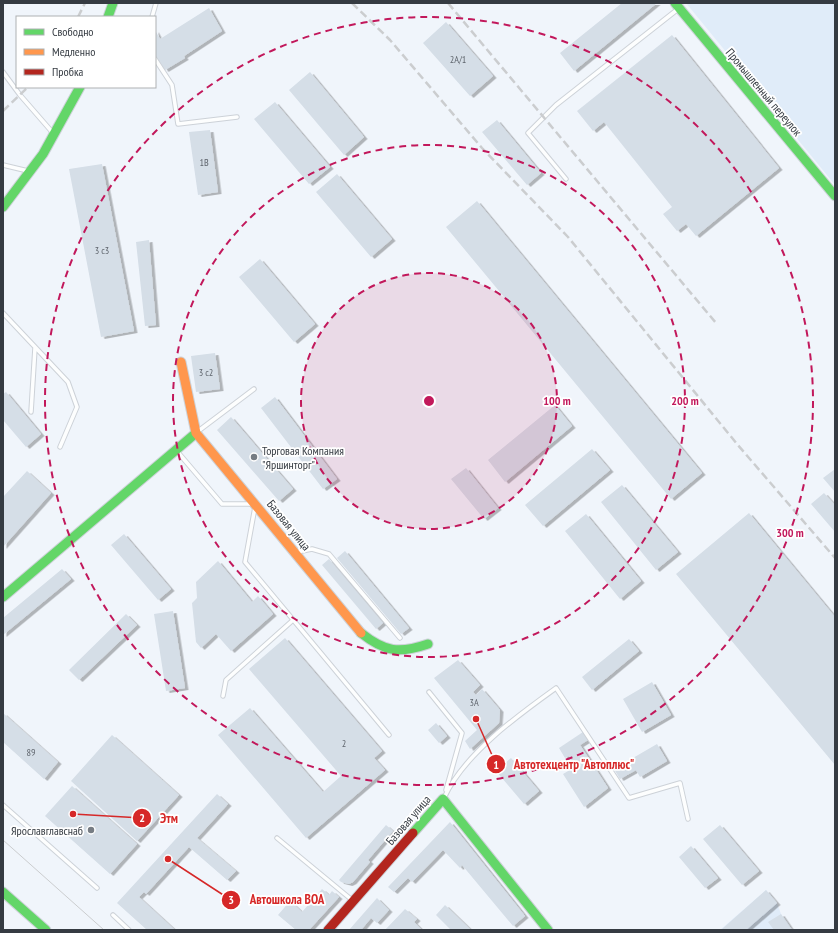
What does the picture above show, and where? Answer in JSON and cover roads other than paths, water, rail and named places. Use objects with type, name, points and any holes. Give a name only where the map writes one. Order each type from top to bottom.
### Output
[{"type":"street","points":[[108,16],[113,3]]},
{"type":"street","name":"Промышленный переулок","points":[[677,5],[835,196]]},
{"type":"street","points":[[3,207],[31,172],[55,135],[79,88]]},
{"type":"street","name":"Базовая улица","points":[[181,362],[196,433],[296,552],[361,633],[376,645],[392,651],[412,650],[428,644]]},
{"type":"street","points":[[3,597],[196,433]]},
{"type":"street","name":"Базовая улица","points":[[328,930],[443,798],[548,930]]},
{"type":"street","points":[[3,892],[46,930]]},
{"type":"lane","points":[[152,16],[156,3]]},
{"type":"lane","points":[[566,179],[528,133],[556,105],[677,5]]},
{"type":"lane","points":[[156,61],[172,85],[178,124],[237,117]]},
{"type":"lane","points":[[3,72],[16,90],[55,135]]},
{"type":"lane","points":[[3,166],[31,172]]},
{"type":"lane","points":[[3,313],[68,382],[77,407],[60,447]]},
{"type":"lane","points":[[31,412],[35,348]]},
{"type":"lane","points":[[196,433],[254,389]]},
{"type":"lane","points":[[175,450],[222,504],[256,504],[245,562],[292,621],[389,735]]},
{"type":"lane","points":[[296,552],[312,549],[329,554],[400,638]]},
{"type":"lane","points":[[223,696],[226,680],[292,621]]},
{"type":"lane","points":[[443,798],[451,783],[471,759],[524,711],[556,688],[629,798],[680,783],[688,819]]},
{"type":"lane","points":[[429,692],[462,733],[443,798]]},
{"type":"lane","points":[[3,805],[97,888]]},
{"type":"lane","points":[[277,838],[353,901]]},
{"type":"lane","points":[[113,916],[129,930]]},
{"type":"tram line","points":[[3,840],[104,930]]},
{"type":"railway","points":[[78,16],[85,3]]},
{"type":"railway","points":[[352,3],[390,40],[482,148],[568,237],[737,444],[835,558]]},
{"type":"railway","points":[[448,3],[716,323]]},
{"type":"railway","points":[[3,111],[27,88]]},
{"type":"place","name":"Торговая Компания \"Яршинторг\"","points":[[254,457]]},
{"type":"place","name":"Автотехцентр \"Автоплюс\"","points":[[476,719]]},
{"type":"place","name":"Этм","points":[[73,814]]},
{"type":"place","name":"Ярославглавснаб","points":[[91,830]]},
{"type":"place","name":"Автошкола ВОА","points":[[168,859]]}]
